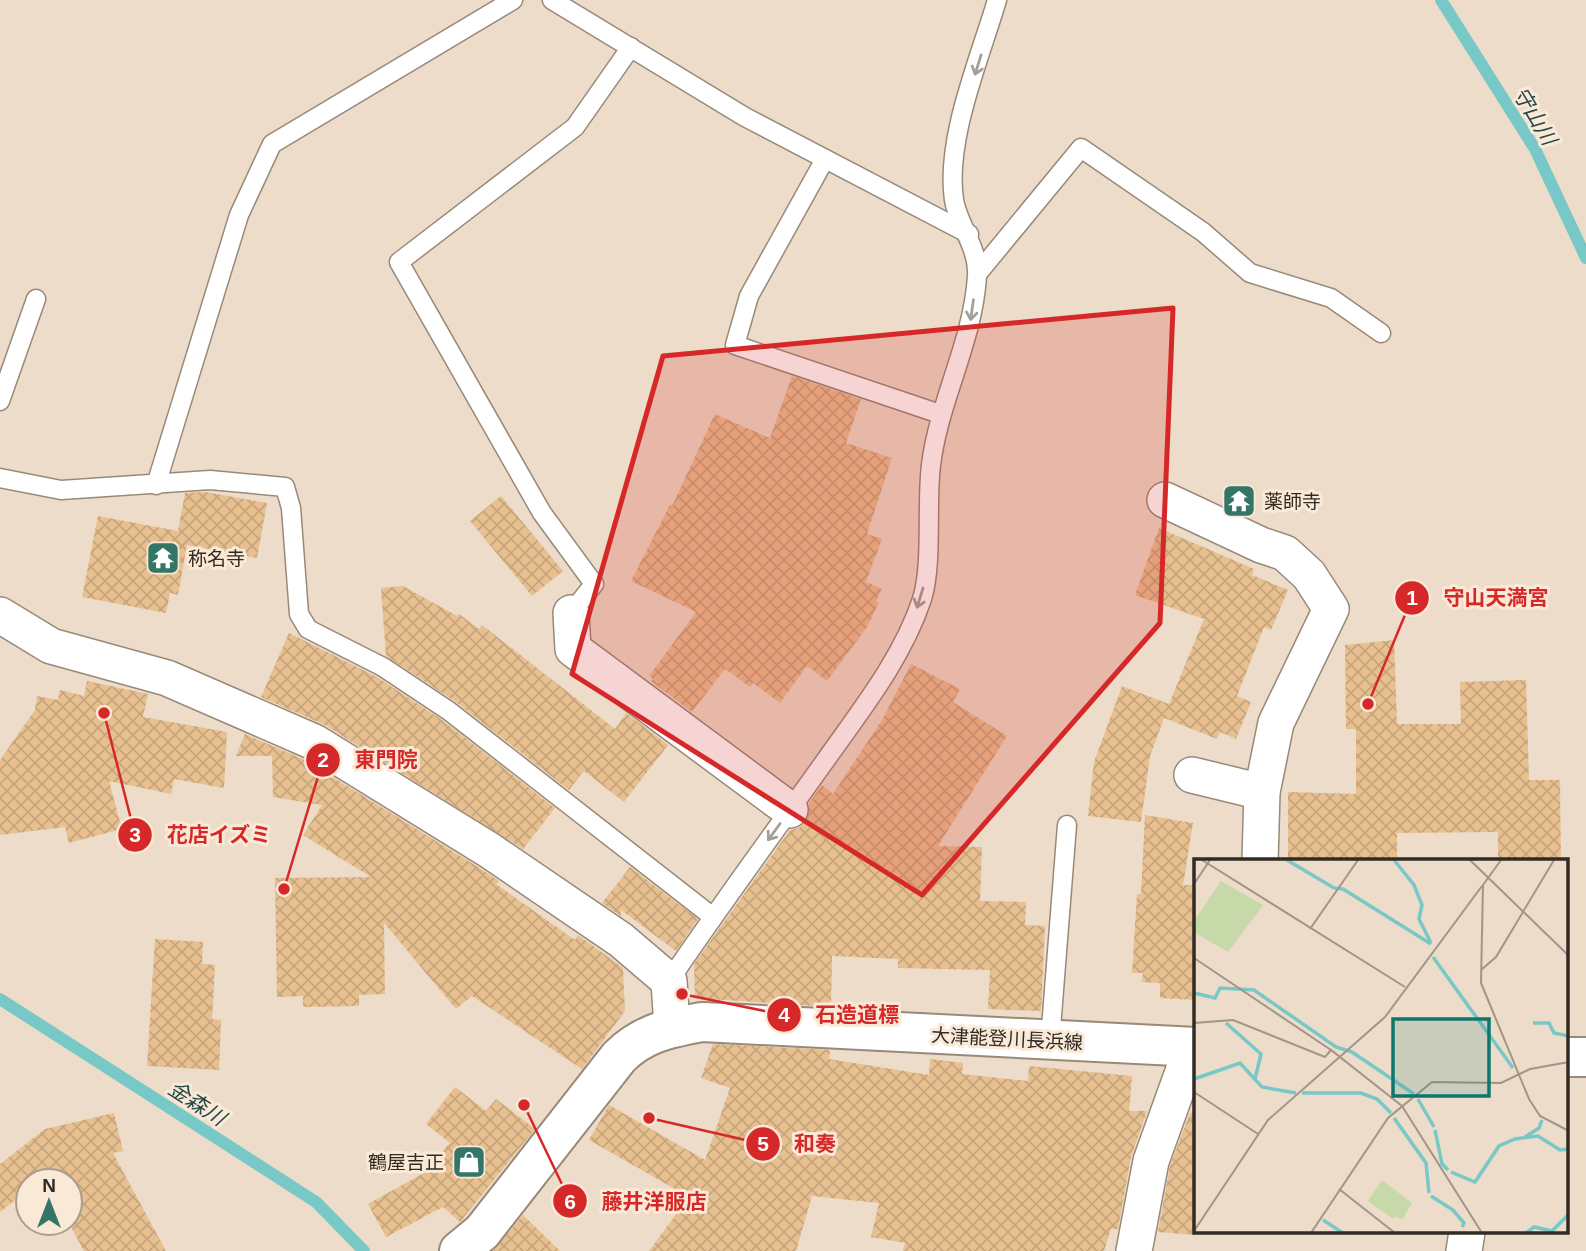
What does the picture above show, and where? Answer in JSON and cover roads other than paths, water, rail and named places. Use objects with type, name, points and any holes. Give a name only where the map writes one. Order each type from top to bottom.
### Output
[{"type":"main road","name":"大津能登川長浜線","points":[[459,1251],[482,1232],[618,1057],[643,1036],[672,1027],[702,1022],[1194,1047]]},
{"type":"main road","points":[[1568,1057],[1586,1057]]},
{"type":"street","points":[[1166,500],[1261,545],[1286,553],[1309,575],[1331,609],[1276,723],[1262,792],[1260,859]]},
{"type":"street","points":[[571,613],[572,649],[790,810]]},
{"type":"street","points":[[0,615],[51,646],[167,678],[314,742],[489,850],[621,940],[669,981],[672,1027]]},
{"type":"street","points":[[1192,775],[1262,792]]},
{"type":"street","points":[[1134,1251],[1151,1161],[1194,1047]]},
{"type":"lane","points":[[156,485],[239,215],[272,144],[513,0]]},
{"type":"lane","points":[[552,0],[745,117],[969,234]]},
{"type":"lane","points":[[669,981],[888,671],[922,598],[927,565],[928,489],[940,414],[970,325],[978,273],[969,234],[954,201],[954,165],[961,122],[997,0]]},
{"type":"lane","points":[[571,613],[594,584],[542,513],[399,262],[575,127],[631,47]]},
{"type":"lane","points":[[978,273],[1081,148],[1203,232],[1250,273],[1331,298],[1381,333]]},
{"type":"lane","points":[[825,159],[749,296],[735,345],[940,414]]},
{"type":"lane","points":[[0,401],[36,299]]},
{"type":"lane","points":[[0,478],[61,490],[210,480],[285,487],[292,508],[299,614],[308,629],[383,667],[449,711],[713,917]]},
{"type":"lane","points":[[1050,1041],[1067,825]]},
{"type":"waterway","name":"守山川","points":[[1441,0],[1535,149],[1586,258]]},
{"type":"waterway","name":"金森川","points":[[0,999],[316,1202],[364,1251]]},
{"type":"place","name":"薬師寺","points":[[1239,501]]},
{"type":"place","name":"称名寺","points":[[163,558]]},
{"type":"place","name":"守山天満宮","points":[[1368,704]]},
{"type":"place","name":"花店イズミ","points":[[104,713]]},
{"type":"place","name":"東門院","points":[[284,889]]},
{"type":"place","name":"石造道標","points":[[682,994]]},
{"type":"place","name":"藤井洋服店","points":[[524,1105]]},
{"type":"place","name":"和奏","points":[[649,1118]]},
{"type":"place","name":"鶴屋吉正","points":[[469,1162]]}]
